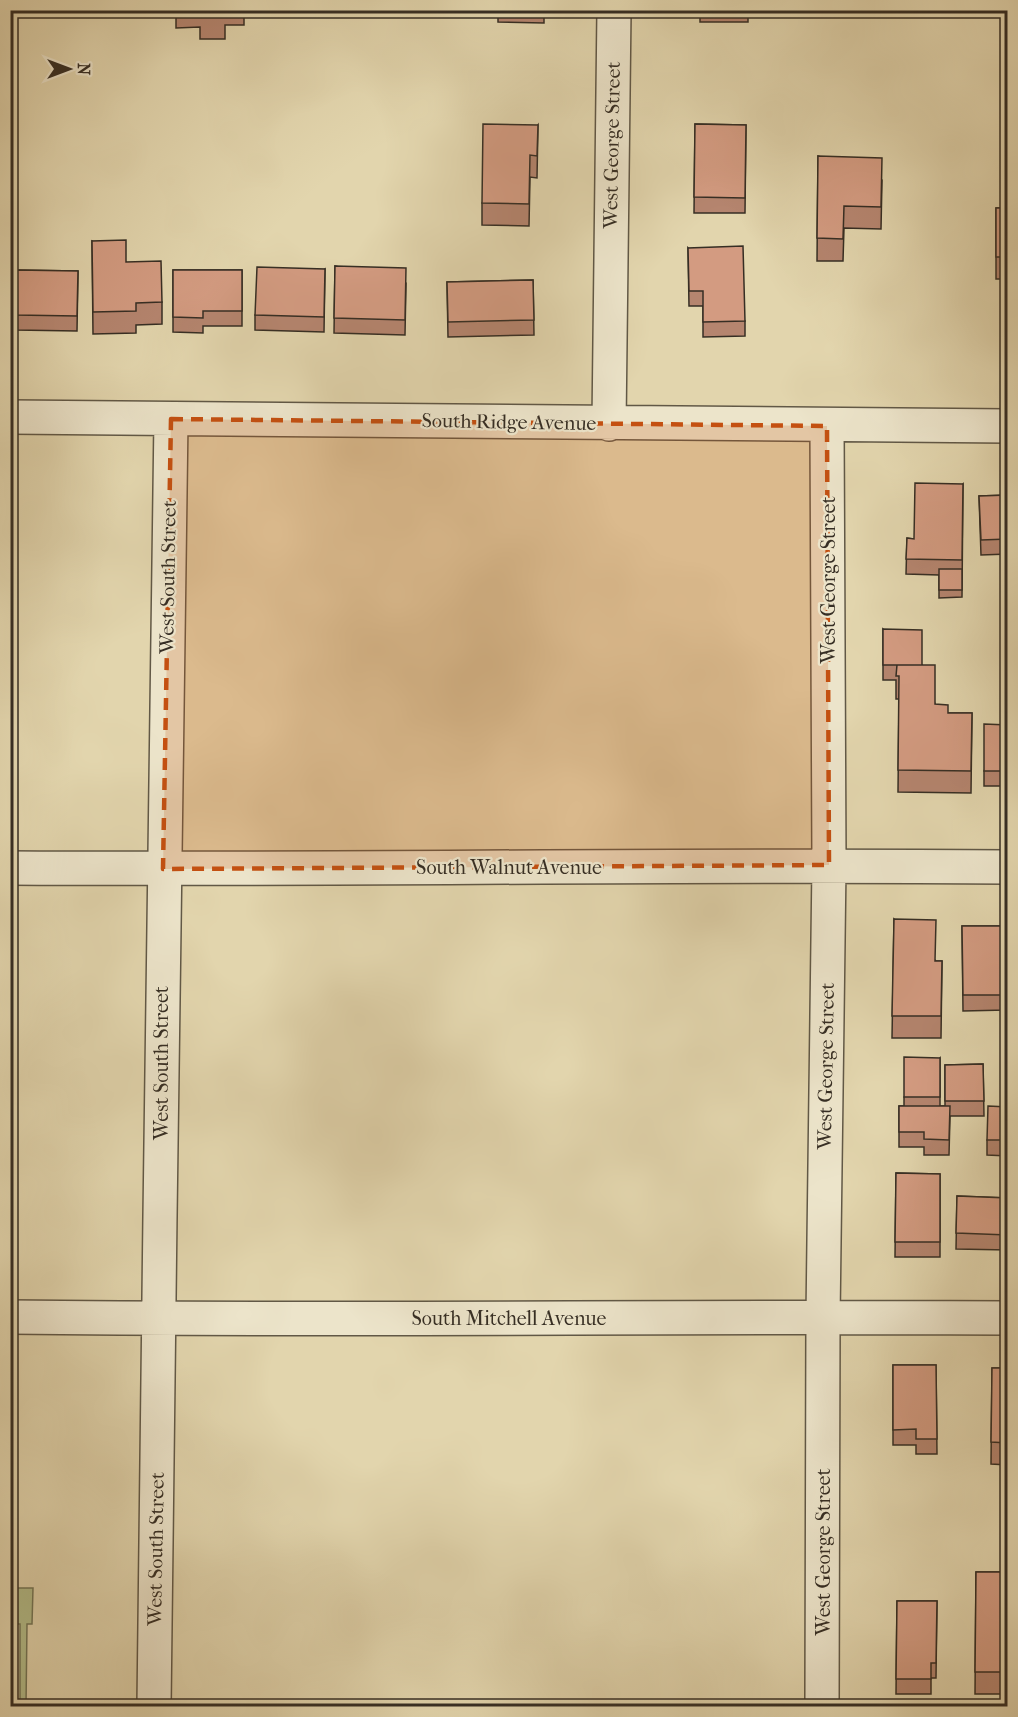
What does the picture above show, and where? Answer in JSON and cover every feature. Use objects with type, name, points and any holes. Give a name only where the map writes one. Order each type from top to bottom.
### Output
[{"type":"street","name":"West George Street","points":[[609,423],[614,10]]},
{"type":"street","name":"South Ridge Avenue","points":[[10,417],[1008,426]]},
{"type":"street","name":"West South Street","points":[[154,1707],[160,1319],[163,869],[171,419]]},
{"type":"street","name":"West George Street","points":[[822,1707],[823,1317],[829,865],[827,426]]},
{"type":"street","name":"South Walnut Avenue","points":[[10,868],[829,865],[1008,867]]},
{"type":"street","name":"South Mitchell Avenue","points":[[10,1317],[160,1319],[1008,1318]]},
{"type":"highlighted area","points":[[171,419],[827,426],[829,865],[163,869]]},
{"type":"green space","points":[[16,1588],[33,1588],[32,1624],[27,1624],[26,1706],[20,1706],[20,1624],[16,1624]]},
{"type":"building","points":[[200,10],[225,10],[225,17],[200,17]]},
{"type":"building","points":[[483,124],[538,125],[537,156],[530,155],[529,204],[482,203]]},
{"type":"building","points":[[695,124],[746,125],[745,198],[694,197]]},
{"type":"building","points":[[818,156],[882,158],[881,207],[844,206],[843,239],[817,238]]},
{"type":"building","points":[[996,208],[1008,208],[1008,257],[996,257]]},
{"type":"building","points":[[126,240],[126,262],[161,261],[162,302],[136,303],[136,311],[93,312],[92,241]]},
{"type":"building","points":[[743,246],[745,321],[703,322],[703,291],[689,291],[688,248]]},
{"type":"building","points":[[335,266],[406,268],[405,320],[334,318]]},
{"type":"building","points":[[257,267],[325,269],[324,317],[255,315]]},
{"type":"building","points":[[16,270],[78,271],[77,316],[15,315]]},
{"type":"building","points":[[173,270],[242,270],[242,311],[203,311],[203,318],[173,317]]},
{"type":"building","points":[[533,280],[534,320],[448,322],[447,282]]},
{"type":"building","points":[[915,483],[963,484],[962,560],[906,559],[907,538],[914,539]]},
{"type":"building","points":[[1008,495],[1008,539],[981,540],[979,496]]},
{"type":"building","points":[[939,569],[962,569],[962,590],[939,590]]},
{"type":"building","points":[[883,629],[922,630],[922,665],[883,665]]},
{"type":"building","points":[[897,665],[935,665],[935,704],[948,705],[948,713],[972,713],[971,771],[898,770],[899,676],[896,676]]},
{"type":"building","points":[[984,724],[1008,725],[1008,771],[984,771]]},
{"type":"building","points":[[894,919],[936,920],[935,961],[942,961],[941,1016],[892,1016]]},
{"type":"building","points":[[962,926],[1005,926],[1006,995],[963,995]]},
{"type":"building","points":[[904,1057],[940,1058],[940,1097],[904,1097]]},
{"type":"building","points":[[983,1064],[984,1101],[945,1101],[945,1065]]},
{"type":"building","points":[[899,1106],[950,1106],[949,1140],[924,1139],[924,1132],[899,1132]]},
{"type":"building","points":[[988,1106],[1008,1107],[1008,1140],[987,1140]]},
{"type":"building","points":[[896,1173],[940,1174],[940,1242],[895,1242]]},
{"type":"building","points":[[957,1196],[1008,1198],[1008,1235],[956,1233]]},
{"type":"building","points":[[893,1365],[936,1365],[937,1439],[916,1439],[916,1429],[893,1430]]},
{"type":"building","points":[[992,1368],[1008,1368],[1008,1443],[991,1442]]},
{"type":"building","points":[[976,1572],[1008,1572],[1008,1672],[975,1672]]},
{"type":"building","points":[[897,1601],[937,1601],[936,1663],[931,1663],[931,1679],[896,1679]]}]
